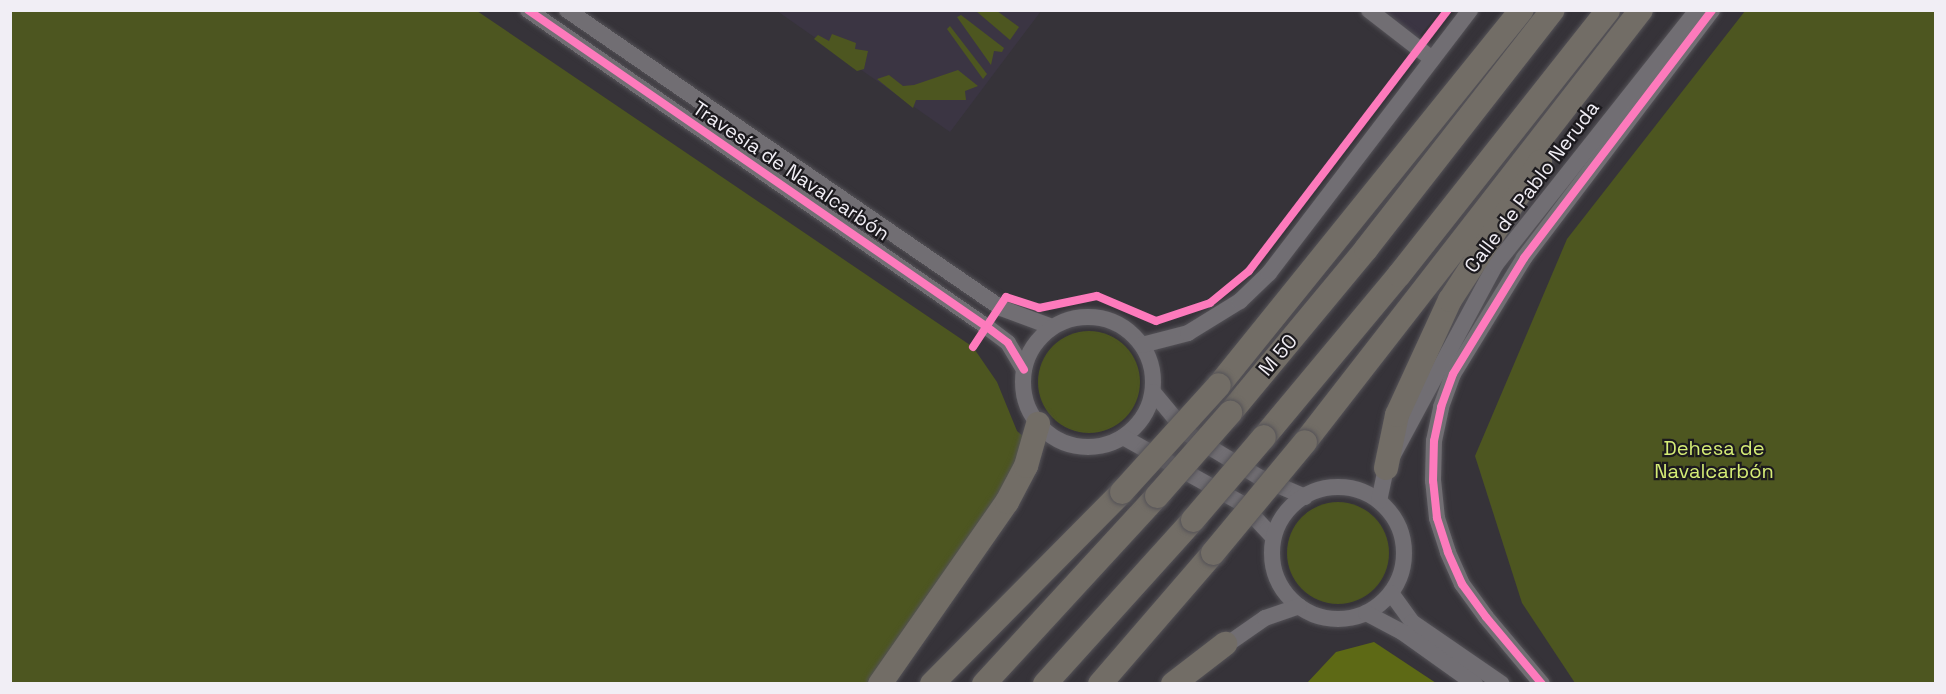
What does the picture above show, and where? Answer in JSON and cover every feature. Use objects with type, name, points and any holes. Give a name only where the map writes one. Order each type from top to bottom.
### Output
[{"type":"highway","points":[[932,684],[1122,492],[1220,385],[1522,10]]},
{"type":"highway","name":"M 50","points":[[984,684],[1230,413],[1366,249],[1553,10]]},
{"type":"highway","points":[[1045,684],[1193,520],[1400,275],[1608,10]]},
{"type":"highway","points":[[1100,684],[1305,442],[1641,10]]},
{"type":"highway","points":[[1386,468],[1397,415],[1450,300],[1554,141],[1606,76],[1651,10]]},
{"type":"highway","points":[[880,684],[1007,502],[1026,466],[1038,423]]},
{"type":"highway","points":[[1173,684],[1225,644]]},
{"type":"street","name":"Travesía de Navalcarbón","points":[[528,10],[987,327],[1008,343],[1024,370]]},
{"type":"street","name":"Travesía de Navalcarbón","points":[[567,10],[1001,308],[1052,327],[1029,353],[1024,370],[1024,398],[1038,423],[1063,442],[1078,447],[1094,447],[1123,437],[1143,418],[1153,392]]},
{"type":"street","points":[[1369,10],[1432,59]]},
{"type":"street","points":[[1142,345],[1188,333],[1240,301],[1269,273],[1470,10]]},
{"type":"street","name":"Calle de Pablo Neruda","points":[[1379,501],[1386,468],[1496,264],[1696,10]]},
{"type":"street","points":[[1542,684],[1486,617],[1462,584],[1448,552],[1437,518],[1433,481],[1434,441],[1441,407],[1453,374],[1524,258],[1712,10]]},
{"type":"street","points":[[1052,327],[1070,319],[1091,317],[1110,320],[1128,330],[1142,345],[1154,375],[1153,392],[1188,434],[1259,477],[1305,497]]},
{"type":"street","points":[[1123,437],[1241,503],[1273,537]]},
{"type":"street","points":[[1338,487],[1360,491],[1379,501],[1393,516],[1403,545],[1401,575],[1391,593],[1366,613],[1332,619],[1299,606],[1278,580],[1273,564],[1273,537],[1285,514],[1305,497],[1338,487]]},
{"type":"street","points":[[1391,593],[1412,622],[1502,684]]},
{"type":"street","points":[[1187,684],[1225,644],[1265,618],[1299,606]]},
{"type":"street","points":[[1366,613],[1402,632],[1475,684]]},
{"type":"shaded area","points":[[777,11],[1041,11],[950,132]]},
{"type":"shaded area","points":[[1380,11],[1440,11],[1417,39]]},
{"type":"green space","points":[[10,11],[477,11],[973,347],[997,382],[1017,431],[1033,445],[880,683],[11,683]]},
{"type":"green space","points":[[976,11],[997,11],[1019,27],[1010,40]]},
{"type":"green space","name":"Dehesa de Navalcarbón","points":[[1745,11],[1935,11],[1935,683],[1575,683],[1522,603],[1475,456],[1567,239]]},
{"type":"green space","points":[[961,15],[1004,48],[1002,52],[994,51],[991,65],[957,17]]},
{"type":"green space","points":[[950,26],[987,74],[983,79],[947,29]]},
{"type":"green space","points":[[832,34],[856,43],[855,49],[868,51],[864,69],[857,71],[814,39],[818,35],[829,41]]},
{"type":"green space","points":[[958,70],[978,86],[965,91],[966,100],[916,100],[913,108],[877,79],[889,75],[903,86],[914,85]]},
{"type":"green space","points":[[1089,331],[1108,335],[1125,346],[1136,363],[1140,382],[1136,401],[1125,418],[1108,429],[1089,433],[1070,429],[1053,418],[1042,401],[1038,382],[1042,363],[1053,346],[1070,335]]},
{"type":"green space","points":[[1338,502],[1357,506],[1374,517],[1385,534],[1389,553],[1385,572],[1374,589],[1357,600],[1338,604],[1319,600],[1302,589],[1291,572],[1287,553],[1291,534],[1302,517],[1319,506]]},
{"type":"green space","points":[[1374,642],[1436,683],[1307,683],[1336,652]]},
{"type":"cycle path","points":[[528,10],[987,327],[1008,343],[1024,370]]},
{"type":"cycle path","points":[[973,347],[1006,297],[1039,308],[1097,296],[1156,321],[1210,303],[1249,271],[1448,10]]},
{"type":"cycle path","points":[[1542,684],[1486,617],[1462,584],[1448,552],[1437,518],[1433,481],[1434,441],[1441,407],[1453,374],[1524,258],[1712,10]]}]
